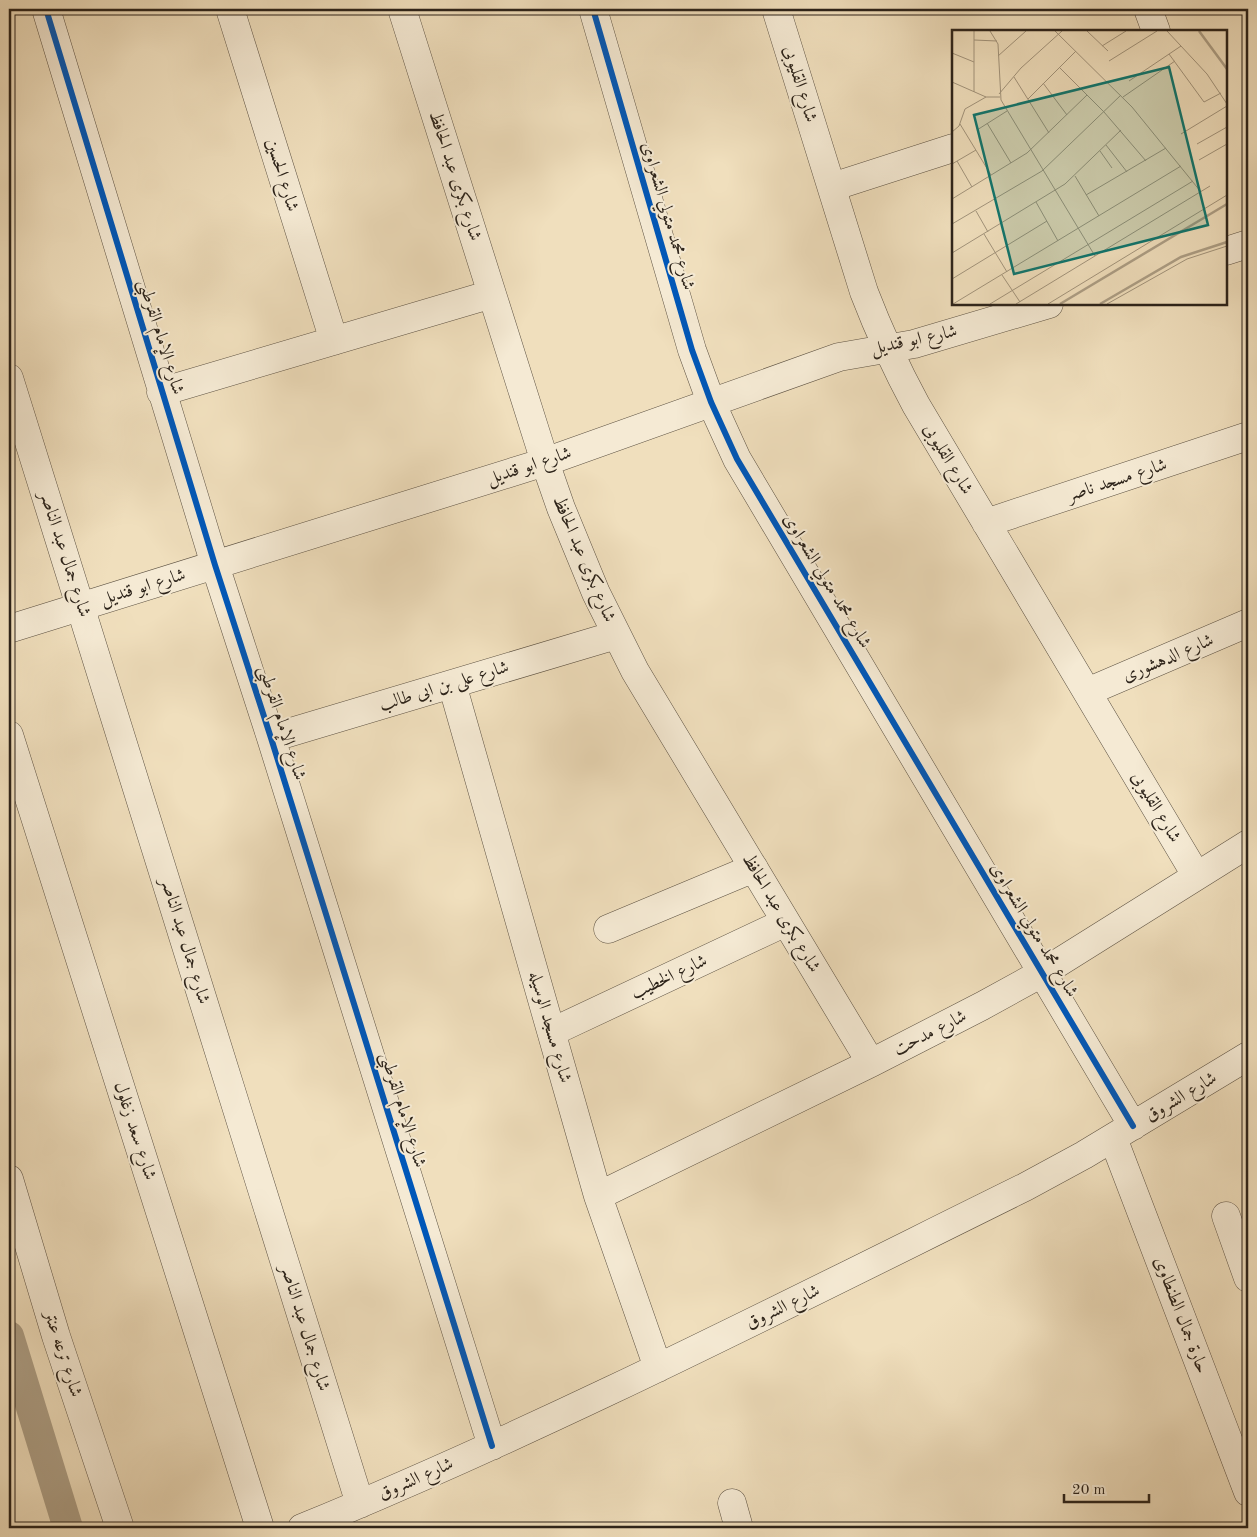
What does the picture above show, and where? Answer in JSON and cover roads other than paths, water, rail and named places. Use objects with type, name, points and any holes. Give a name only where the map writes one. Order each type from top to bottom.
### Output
[{"type":"street","name":"شارع الإمام القرطبى","points":[[46,9],[215,565],[271,738],[492,1446]]},
{"type":"street","name":"شارع الحسين","points":[[230,9],[334,341]]},
{"type":"street","name":"شارع بكرى عبد الحافظ","points":[[402,9],[545,462],[578,551],[616,635],[635,671],[871,1063]]},
{"type":"street","name":"شارع محمد متولي الشعراوى","points":[[593,9],[692,350],[711,402],[737,459],[1042,973],[1123,1132]]},
{"type":"street","points":[[1148,9],[1156,30]]},
{"type":"street","name":"شارع القليوبى","points":[[785,11],[832,187],[864,292],[888,349],[916,404],[1196,875]]},
{"type":"street","points":[[832,187],[952,148]]},
{"type":"street","points":[[1227,251],[1248,244]]},
{"type":"street","points":[[162,392],[492,294]]},
{"type":"street","name":"شارع ابو قنديل","points":[[9,629],[545,462],[839,357],[858,352],[914,344],[1046,305]]},
{"type":"street","name":"شارع جمال عبد الناصر","points":[[9,378],[360,1504]]},
{"type":"street","name":"شارع مسجد ناصر","points":[[986,523],[1248,436]]},
{"type":"street","name":"شارع الدهشورى","points":[[1087,692],[1248,623]]},
{"type":"street","name":"شارع على بن ابى طالب","points":[[271,738],[616,635]]},
{"type":"street","name":"شارع مسجد الوسيله","points":[[452,684],[598,1196],[658,1368]]},
{"type":"street","name":"شارع سعد زغلول","points":[[9,735],[260,1528]]},
{"type":"street","name":"شارع مدحت","points":[[598,1196],[871,1063],[982,1006],[1042,973],[1248,844]]},
{"type":"street","points":[[608,929],[754,868]]},
{"type":"street","name":"شارع الخطيب","points":[[552,1032],[786,922]]},
{"type":"street","name":"شارع الشروق","points":[[302,1528],[492,1446],[658,1368],[1016,1192],[1123,1132],[1248,1056]]},
{"type":"street","name":"حارة جمال الطنطاوى","points":[[1123,1132],[1248,1492]]},
{"type":"street","name":"شارع ترعه عنتر","points":[[9,1179],[56,1336],[120,1528]]},
{"type":"street","points":[[1226,1216],[1248,1278]]},
{"type":"street","points":[[732,1503],[740,1528]]},
{"type":"waterway","points":[[9,1336],[68,1528]]}]
